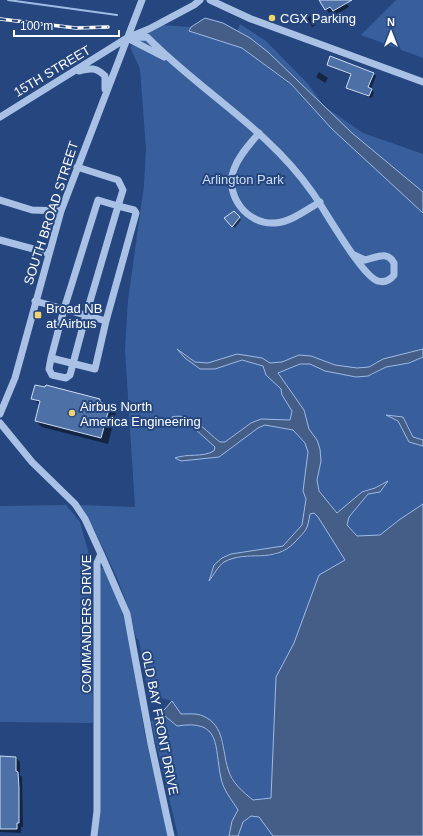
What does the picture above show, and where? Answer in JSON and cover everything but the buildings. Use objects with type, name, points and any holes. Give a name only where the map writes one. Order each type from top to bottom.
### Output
[{"type":"street","name":"SOUTH BROAD STREET","points":[[0,414],[15,378],[48,253],[61,211],[105,93],[142,0]]},
{"type":"street","name":"15TH STREET","points":[[0,117],[127,38],[149,29],[194,5],[200,0]]},
{"type":"street","points":[[210,0],[250,19],[423,82]]},
{"type":"street","points":[[127,38],[147,37],[168,59],[259,133],[287,160],[320,202],[354,255],[367,273],[378,281],[388,280],[394,275],[395,266],[393,260],[387,256],[379,255],[365,260],[354,255]]},
{"type":"street","points":[[127,38],[168,59]]},
{"type":"street","points":[[71,73],[91,68],[100,71],[105,76],[105,93]]},
{"type":"street","points":[[259,133],[237,163],[232,178],[233,192],[244,211],[257,220],[275,223],[292,218],[320,202]]},
{"type":"street","points":[[51,358],[73,364],[95,369],[106,321],[136,213],[134,210],[118,206],[98,200],[64,309],[51,358],[49,369],[52,375],[66,378],[70,375],[73,364],[86,315],[118,206],[123,190],[118,180],[77,167]]},
{"type":"street","points":[[0,200],[32,210],[61,211]]},
{"type":"street","points":[[0,240],[48,253]]},
{"type":"street","points":[[35,301],[106,321]]},
{"type":"street","name":"COMMANDERS DRIVE","points":[[0,423],[32,462],[75,504],[85,519],[101,554],[97,563],[97,803],[94,836]]},
{"type":"street","name":"OLD BAY FRONT DRIVE","points":[[101,554],[127,614],[152,751],[171,836]]},
{"type":"green space","points":[[396,0],[423,0],[423,58],[361,35]]},
{"type":"green space","points":[[240,24],[266,41],[308,84],[324,106],[363,133],[423,154],[423,192],[352,133],[338,125],[237,31]]},
{"type":"green space","name":"Arlington Park","points":[[161,25],[191,27],[190,31],[242,48],[291,85],[332,129],[423,213],[423,349],[383,359],[369,367],[357,369],[335,365],[311,356],[299,355],[282,362],[270,363],[262,358],[237,354],[208,363],[195,362],[179,350],[200,369],[215,369],[242,360],[263,366],[266,375],[281,389],[282,395],[292,411],[290,420],[251,423],[225,442],[220,442],[188,417],[173,419],[184,420],[215,447],[214,451],[207,455],[182,455],[181,461],[219,457],[258,428],[265,425],[293,430],[305,443],[308,452],[303,491],[306,499],[302,525],[283,546],[232,554],[222,558],[209,580],[222,563],[232,558],[276,555],[289,548],[309,514],[314,513],[345,560],[357,536],[347,524],[349,517],[368,494],[380,492],[387,482],[362,492],[338,513],[319,491],[317,480],[321,461],[317,440],[309,429],[304,410],[278,373],[300,364],[310,364],[325,371],[356,377],[372,375],[386,367],[409,363],[423,357],[423,440],[413,437],[408,425],[388,415],[399,422],[413,442],[417,445],[423,446],[423,666],[382,836],[238,836],[243,822],[251,816],[259,817],[271,798],[253,800],[240,790],[228,770],[223,740],[202,715],[181,714],[172,701],[148,694],[139,640],[136,638],[126,601],[97,535],[80,505],[135,507],[125,350],[128,300],[144,186],[146,149],[140,69],[130,47]]},
{"type":"green space","points":[[66,505],[80,522],[90,558],[93,723],[0,722],[0,506]]},
{"type":"green space","points":[[100,568],[103,568],[112,587],[126,626],[131,646],[144,729],[169,836],[98,836],[100,807]]},
{"type":"green space","points":[[165,716],[177,726],[192,725],[202,727],[209,731],[213,737],[222,782],[228,795],[239,810],[232,821],[229,836],[178,836],[151,721]]},
{"type":"shaded area","points":[[205,18],[223,23],[250,38],[268,52],[352,133],[423,192],[423,213],[332,129],[291,84],[242,48],[189,31],[191,27]]},
{"type":"shaded area","points":[[177,349],[195,362],[208,363],[237,354],[262,358],[270,363],[282,362],[299,355],[311,356],[335,365],[357,368],[369,367],[383,359],[423,349],[423,357],[409,363],[386,367],[368,376],[356,377],[325,371],[310,364],[300,364],[278,373],[304,410],[309,429],[317,440],[320,449],[321,461],[317,480],[319,491],[337,513],[362,492],[375,488],[388,481],[380,492],[368,494],[349,517],[347,525],[357,536],[380,535],[423,504],[423,836],[273,836],[259,817],[251,816],[243,822],[238,836],[229,836],[232,821],[238,810],[222,782],[213,737],[209,731],[202,727],[192,725],[177,726],[165,716],[157,717],[156,711],[164,710],[172,701],[181,714],[198,714],[210,720],[215,725],[222,739],[228,769],[235,783],[253,800],[271,798],[276,677],[294,643],[319,575],[345,560],[314,513],[310,514],[307,527],[304,532],[287,549],[269,555],[233,558],[224,562],[209,581],[214,565],[222,558],[231,554],[283,546],[302,525],[306,499],[303,491],[308,452],[305,443],[293,430],[265,425],[258,428],[219,457],[181,461],[175,458],[209,453],[214,451],[215,447],[185,420],[173,419],[172,417],[186,417],[198,424],[220,442],[225,442],[251,423],[261,419],[290,420],[292,411],[282,395],[281,389],[266,375],[263,366],[242,360],[215,369],[200,369],[185,358]]},
{"type":"shaded area","points":[[386,415],[403,417],[413,437],[423,440],[423,446],[409,442],[398,421]]},
{"type":"waterway","points":[[8,0],[117,15]]},
{"type":"railway","points":[[0,19],[76,28],[108,27]]},
{"type":"place","name":"CGX Parking","points":[[272,18]]},
{"type":"place","name":"Broad NB at Airbus","points":[[38,315]]},
{"type":"place","name":"Airbus North America Engineering","points":[[72,413]]}]
